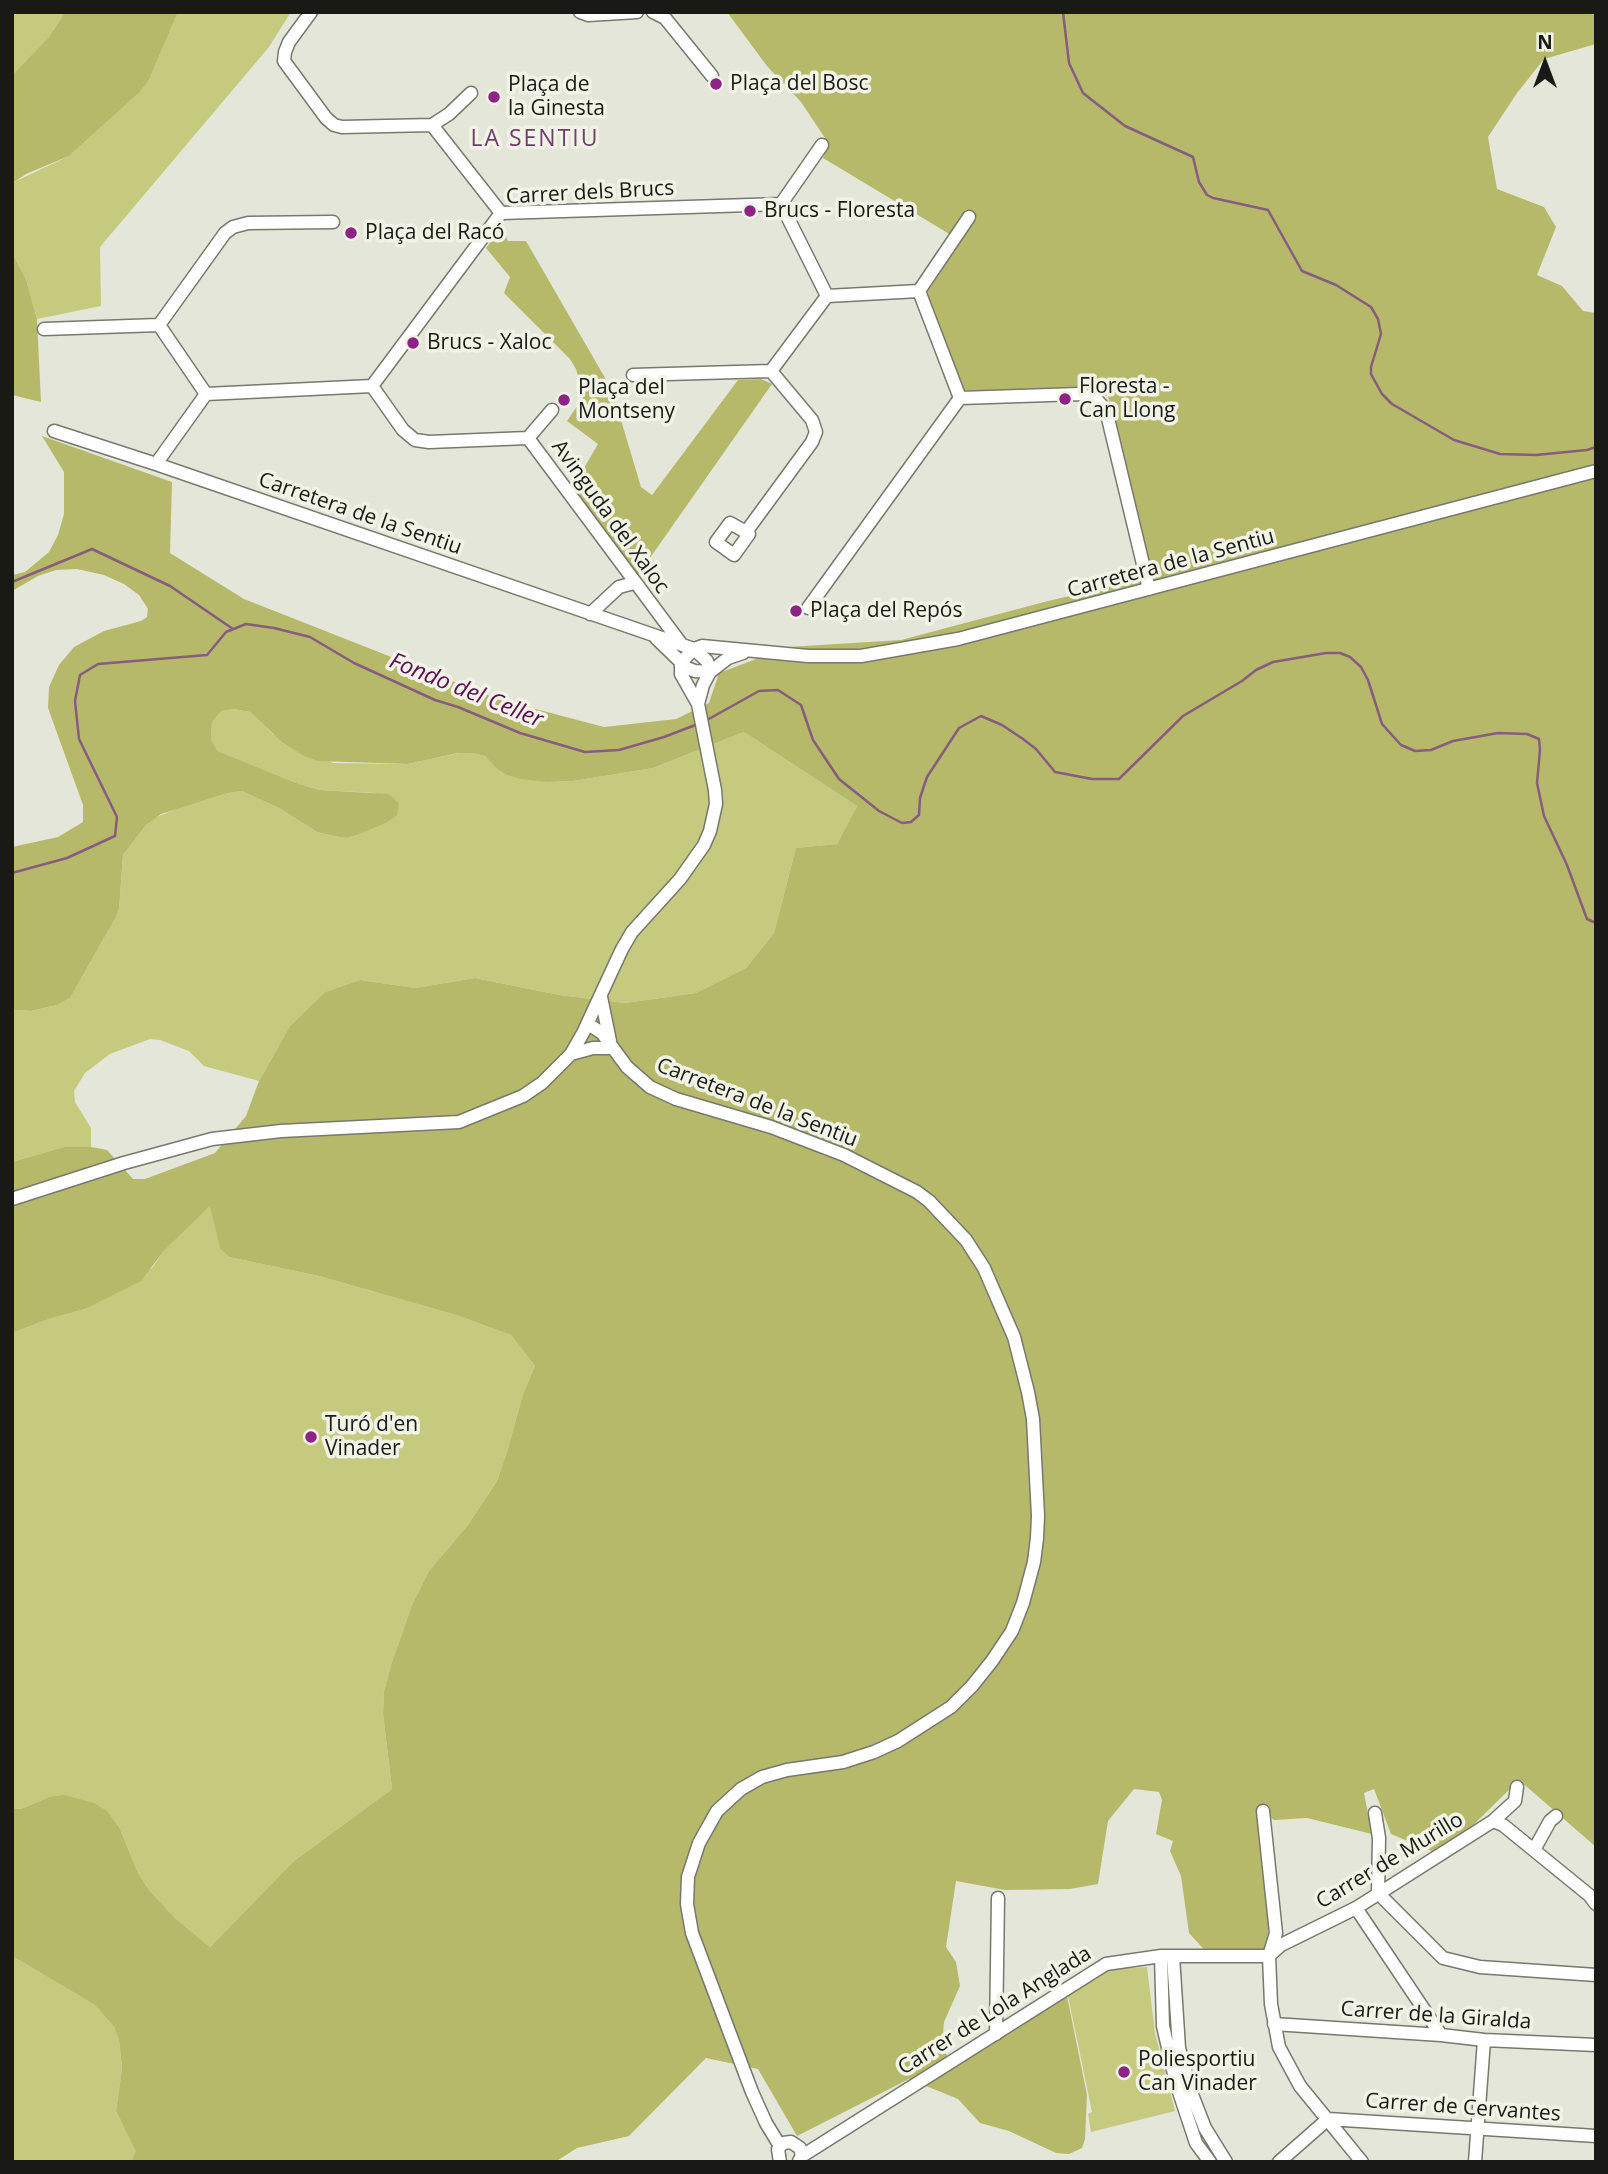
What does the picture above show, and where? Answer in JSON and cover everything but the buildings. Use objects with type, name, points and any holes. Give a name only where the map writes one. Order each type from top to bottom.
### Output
[{"type":"street","points":[[311,12],[289,42],[284,61],[334,125],[432,125],[449,114],[471,93]]},
{"type":"street","points":[[579,12],[588,15],[637,12]]},
{"type":"street","points":[[653,12],[666,18],[712,76]]},
{"type":"street","points":[[432,125],[501,214]]},
{"type":"street","points":[[822,145],[781,204],[827,296]]},
{"type":"street","name":"Carrer dels Brucs","points":[[372,386],[501,214],[781,204]]},
{"type":"street","points":[[919,291],[970,218]]},
{"type":"street","points":[[159,325],[225,233],[233,227],[248,223],[333,222]]},
{"type":"street","points":[[827,296],[919,291]]},
{"type":"street","points":[[919,291],[960,398]]},
{"type":"street","points":[[771,372],[827,296]]},
{"type":"street","points":[[159,325],[206,394]]},
{"type":"street","points":[[44,329],[159,325]]},
{"type":"street","points":[[633,375],[771,372]]},
{"type":"street","points":[[746,532],[812,442],[816,432],[812,420],[771,372]]},
{"type":"street","points":[[206,394],[372,386]]},
{"type":"street","name":"Avinguda del Xaloc","points":[[372,386],[403,430],[415,440],[429,442],[528,438],[634,583],[670,629],[691,647]]},
{"type":"street","points":[[156,464],[206,394]]},
{"type":"street","points":[[960,398],[1079,394],[1096,399],[1106,410],[1149,589]]},
{"type":"street","points":[[808,608],[960,398]]},
{"type":"street","points":[[528,438],[552,410]]},
{"type":"street","name":"Carretera de la Sentiu","points":[[54,431],[653,636]]},
{"type":"street","name":"Carretera de la Sentiu","points":[[691,647],[808,656],[861,656],[958,639],[1596,471]]},
{"type":"street","points":[[619,587],[620,564]]},
{"type":"street","points":[[590,614],[619,587],[634,583]]},
{"type":"street","points":[[653,636],[691,647],[707,661],[710,672]]},
{"type":"street","points":[[653,636],[695,671],[710,672]]},
{"type":"street","points":[[12,1199],[124,1163],[212,1139],[281,1130],[459,1122],[523,1096],[542,1083],[571,1054],[586,1029],[632,932],[680,879],[704,845],[710,831],[716,804],[706,744],[699,709],[681,674],[681,662],[691,647]]},
{"type":"street","points":[[699,709],[703,685],[710,672],[729,658],[750,652]]},
{"type":"street","name":"Carretera de la Sentiu","points":[[601,997],[612,1048]]},
{"type":"street","name":"Carretera de la Sentiu","points":[[586,1029],[601,1033],[638,1079],[662,1093],[771,1126],[844,1154],[929,1201],[966,1240],[984,1268],[1014,1337],[1028,1392],[1038,1516],[1036,1550],[1023,1603],[1012,1631],[992,1661],[951,1707],[898,1741],[843,1762],[787,1770],[762,1777],[741,1789],[717,1811],[699,1843],[688,1877],[687,1904],[692,1933],[752,2092],[780,2146]]},
{"type":"street","points":[[571,1054],[593,1048],[612,1048]]},
{"type":"street","name":"Carrer de Murillo","points":[[1269,1956],[1281,1945],[1356,1908],[1493,1821],[1515,1801],[1517,1787]]},
{"type":"street","points":[[1263,1811],[1276,1933],[1269,1956],[1274,2024],[1279,2047],[1300,2086],[1362,2162]]},
{"type":"street","points":[[1375,1813],[1379,1839],[1378,1893],[1443,1958],[1480,1967],[1596,1975]]},
{"type":"street","points":[[1534,1850],[1550,1821],[1556,1816]]},
{"type":"street","points":[[1493,1821],[1503,1825],[1589,1895],[1596,1904]]},
{"type":"street","points":[[996,2034],[998,1898]]},
{"type":"street","points":[[1356,1908],[1441,2035]]},
{"type":"street","points":[[1167,1956],[1164,2026],[1176,2082],[1196,2143],[1210,2162]]},
{"type":"street","points":[[1167,1956],[1182,2059],[1191,2092],[1205,2128],[1226,2162]]},
{"type":"street","name":"Carrer de Lola Anglada","points":[[800,2159],[1106,1964],[1167,1956],[1269,1956]]},
{"type":"street","name":"Carrer de la Giralda","points":[[1274,2024],[1484,2040],[1596,2045]]},
{"type":"street","points":[[1475,2162],[1484,2040]]},
{"type":"street","points":[[1279,2162],[1328,2119]]},
{"type":"street","name":"Carrer de Cervantes","points":[[1328,2119],[1596,2136]]},
{"type":"street","points":[[780,2162],[777,2153],[780,2146],[787,2142],[795,2143],[800,2148],[800,2159]]},
{"type":"green space","points":[[12,12],[65,12],[49,37],[12,75]]},
{"type":"green space","points":[[65,12],[178,12],[149,80],[140,92],[69,156],[26,174],[14,182],[12,188],[12,75],[49,37]]},
{"type":"green space","points":[[178,12],[291,12],[269,47],[100,247],[101,306],[37,319],[26,279],[12,253],[14,182],[69,156],[140,92],[149,80]]},
{"type":"green space","points":[[727,12],[1596,12],[1596,44],[1544,59],[1517,93],[1488,137],[1497,189],[1544,207],[1556,227],[1537,275],[1562,286],[1583,311],[1596,313],[1596,1847],[1519,1780],[1464,1834],[1434,1852],[1391,1834],[1374,1789],[1364,1793],[1372,1834],[1307,1818],[1274,1820],[1256,1808],[1270,1915],[1266,1951],[1210,1956],[1189,1933],[1181,1876],[1170,1851],[1173,1841],[1156,1834],[1162,1800],[1159,1792],[1134,1789],[1108,1821],[1098,1884],[1070,1889],[1005,1890],[956,1881],[946,1947],[956,1962],[960,1986],[944,2022],[942,2047],[947,2056],[1004,2032],[1067,1996],[1087,2095],[1085,2139],[1082,2148],[1069,2154],[1056,2153],[1009,2131],[980,2123],[958,2099],[909,2079],[797,2136],[758,2069],[706,2058],[629,2136],[577,2148],[555,2162],[131,2162],[136,2151],[116,2111],[122,2068],[119,2040],[114,2027],[95,2005],[12,1956],[12,1808],[21,1809],[49,1797],[64,1795],[94,1803],[107,1811],[120,1829],[137,1871],[149,1890],[175,1918],[210,1947],[294,1861],[392,1789],[383,1714],[384,1691],[392,1662],[412,1605],[429,1571],[468,1525],[497,1481],[523,1394],[535,1366],[511,1335],[456,1315],[319,1276],[229,1257],[220,1248],[210,1206],[163,1252],[141,1281],[85,1309],[12,1333],[12,1162],[64,1147],[91,1147],[107,1150],[133,1179],[145,1179],[215,1153],[246,1116],[259,1081],[290,1026],[325,992],[360,980],[415,988],[475,978],[559,995],[625,1003],[696,993],[746,968],[774,933],[796,848],[837,844],[857,806],[744,732],[653,768],[573,781],[548,782],[507,775],[485,756],[472,753],[458,753],[408,764],[318,761],[304,756],[282,742],[250,712],[234,709],[221,711],[212,722],[211,739],[217,751],[320,790],[388,794],[399,803],[397,815],[386,823],[347,838],[334,836],[317,832],[279,808],[242,791],[161,814],[146,825],[123,855],[119,909],[70,998],[57,1005],[31,1011],[12,1010],[12,847],[58,837],[83,822],[83,805],[48,708],[49,687],[59,665],[74,647],[104,631],[141,621],[147,617],[148,609],[139,595],[124,584],[104,575],[77,569],[56,570],[38,576],[12,591],[12,575],[25,572],[49,552],[58,535],[64,514],[64,472],[42,436],[172,482],[170,553],[244,599],[498,699],[604,727],[676,719],[709,703],[719,673],[788,647],[901,640],[1152,577],[1108,396],[962,390],[924,297],[961,241],[823,158],[829,144],[801,102],[767,66]]},
{"type":"green space","points":[[502,227],[508,241],[526,241],[612,390],[641,487],[652,495],[738,380],[761,379],[772,384],[638,575],[573,487],[598,444],[567,421],[584,396],[570,359],[504,293],[510,277],[486,248]]},
{"type":"green space","points":[[12,253],[26,279],[37,319],[41,402],[12,395]]},
{"type":"green space","points":[[234,709],[250,712],[273,734],[333,763],[408,764],[459,753],[472,753],[485,756],[496,768],[548,782],[573,781],[653,768],[744,732],[857,806],[837,844],[796,848],[774,933],[746,968],[696,993],[625,1003],[559,995],[475,978],[415,988],[360,980],[325,992],[290,1026],[259,1081],[204,1066],[189,1051],[160,1040],[150,1039],[110,1054],[85,1073],[74,1091],[75,1102],[91,1128],[91,1147],[64,1147],[12,1162],[12,1010],[31,1011],[57,1005],[70,998],[116,917],[123,855],[146,825],[154,818],[179,808],[242,791],[279,808],[317,832],[334,836],[347,838],[386,823],[376,793],[320,790],[216,751],[211,739],[212,721],[220,711]]},
{"type":"green space","points":[[211,1205],[220,1247],[229,1257],[319,1276],[456,1315],[511,1335],[535,1366],[523,1394],[497,1481],[468,1525],[429,1571],[412,1605],[392,1662],[384,1691],[383,1714],[392,1789],[294,1861],[210,1947],[175,1918],[149,1890],[137,1871],[120,1829],[49,1797],[21,1809],[12,1808],[12,1333],[85,1309],[152,1268],[163,1252]]},
{"type":"green space","points":[[12,1956],[95,2005],[114,2027],[119,2040],[122,2068],[116,2111],[137,2151],[131,2162],[12,2162]]},
{"type":"green space","name":"Poliesportiu Can Vinader","points":[[1147,1967],[1155,2033],[1175,2111],[1091,2132],[1088,2114],[1092,2112],[1068,1996],[1108,1969]]},
{"type":"waterway","points":[[1063,12],[1069,63],[1083,93],[1125,126],[1193,157],[1199,182],[1207,195],[1268,210],[1302,271],[1336,285],[1371,307],[1378,319],[1381,334],[1371,374],[1382,394],[1392,404],[1454,440],[1500,454],[1536,455],[1596,447]]},
{"type":"waterway","name":"Fondo del Celler","points":[[12,582],[92,549],[170,586],[233,629]]},
{"type":"waterway","name":"Fondo del Celler","points":[[12,873],[67,858],[115,836],[117,817],[79,739],[75,701],[80,675],[98,664],[207,655],[226,632],[246,624],[310,637],[354,663],[435,700],[520,733],[585,752],[619,750],[698,724]]},
{"type":"waterway","points":[[707,720],[759,691],[778,690],[801,705],[813,740],[839,779],[879,811],[902,823],[911,822],[919,815],[920,798],[927,777],[959,728],[981,716],[1002,725],[1023,739],[1036,749],[1055,772],[1092,779],[1119,779],[1183,716],[1256,670],[1273,662],[1340,653],[1350,657],[1361,667],[1382,724],[1401,745],[1415,751],[1431,750],[1453,741],[1498,733],[1527,734],[1539,739],[1537,783],[1544,816],[1567,865],[1587,919],[1596,923]]},
{"type":"place","name":"Plaça del Bosc","points":[[716,84]]},
{"type":"place","name":"Plaça de la Ginesta","points":[[494,97]]},
{"type":"place","name":"Brucs - Floresta","points":[[750,211]]},
{"type":"place","name":"Plaça del Racó","points":[[351,233]]},
{"type":"place","name":"Brucs - Xaloc","points":[[413,343]]},
{"type":"place","name":"Floresta - Can Llong","points":[[1065,399]]},
{"type":"place","name":"Plaça del Montseny","points":[[564,400]]},
{"type":"place","name":"Plaça del Repós","points":[[796,611]]},
{"type":"place","name":"Turó d'en Vinader","points":[[311,1437]]},
{"type":"place","name":"Poliesportiu Can Vinader","points":[[1124,2072]]},
{"type":"district","name":"LA SENTIU","points":[[535,139]]}]
